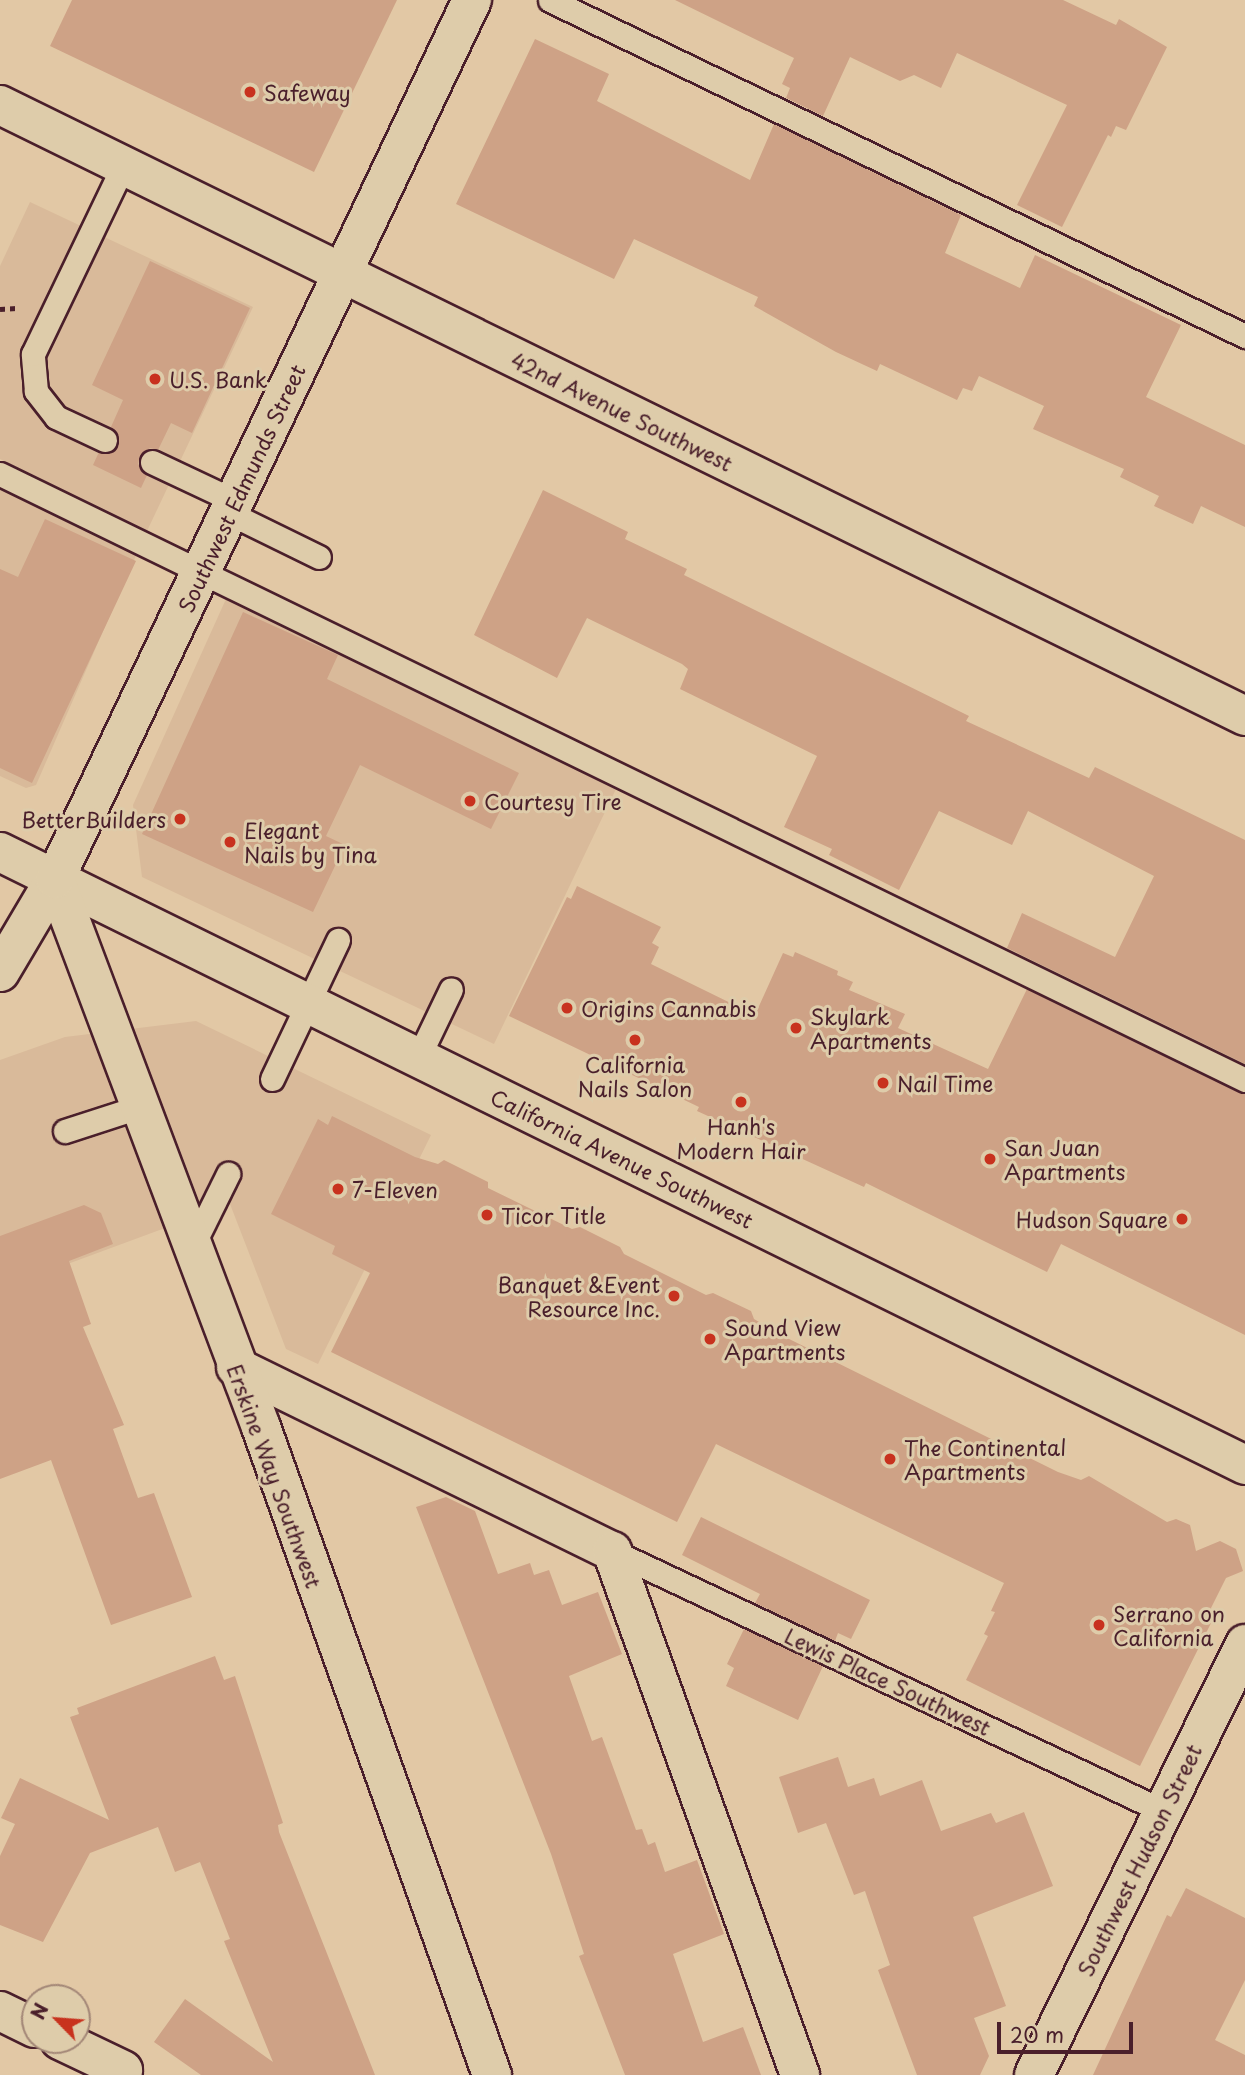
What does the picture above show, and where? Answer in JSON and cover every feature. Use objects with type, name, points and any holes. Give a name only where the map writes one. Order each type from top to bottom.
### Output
[{"type":"street","name":"Southwest Edmunds Street","points":[[0,972],[55,879],[472,0]]},
{"type":"street","name":"42nd Avenue Southwest","points":[[0,105],[1245,716]]},
{"type":"street","name":"California Avenue Southwest","points":[[0,852],[1245,1465]]},
{"type":"street","name":"Erskine Way Southwest","points":[[55,879],[236,1367],[492,2075]]},
{"type":"street","name":"Lewis Place Southwest","points":[[236,1367],[612,1551]]},
{"type":"street","points":[[612,1551],[800,2075]]},
{"type":"street","name":"Southwest Hudson Street","points":[[1034,2075],[1245,1644]]},
{"type":"street","points":[[0,2011],[21,2021]]},
{"type":"street","points":[[87,2054],[124,2073]]},
{"type":"lane","points":[[550,0],[1245,335]]},
{"type":"lane","points":[[104,440],[56,417],[36,391],[33,354],[123,166]]},
{"type":"lane","points":[[152,462],[319,557]]},
{"type":"lane","points":[[0,474],[1245,1080]]},
{"type":"lane","points":[[272,1079],[338,940]]},
{"type":"lane","points":[[418,1058],[451,989]]},
{"type":"lane","points":[[65,1132],[139,1107]]},
{"type":"lane","points":[[191,1249],[228,1174]]},
{"type":"lane","name":"Lewis Place Southwest","points":[[612,1551],[1163,1811]]},
{"type":"shaded area","points":[[30,202],[253,307],[147,531],[0,459],[0,266]]},
{"type":"shaded area","points":[[0,485],[138,551],[36,785],[26,788],[0,776]]},
{"type":"shaded area","points":[[226,599],[616,789],[494,1044],[142,877],[133,805]]},
{"type":"shaded area","points":[[196,1021],[431,1135],[318,1364],[286,1349],[230,1204],[0,1289],[0,1060],[65,1037]]},
{"type":"building","name":"Safeway","points":[[72,0],[397,0],[314,172],[50,46]]},
{"type":"building","points":[[675,0],[1063,0],[1116,25],[1119,19],[1167,47],[1126,130],[1116,126],[1111,137],[1108,135],[1062,227],[1017,205],[1067,105],[957,53],[941,88],[914,75],[900,81],[850,57],[823,116],[786,98],[790,88],[782,84],[794,58]]},
{"type":"building","points":[[535,39],[609,74],[597,101],[750,180],[774,124],[961,215],[945,253],[1020,288],[1035,255],[1181,325],[1146,397],[1245,445],[1245,527],[1201,506],[1193,524],[1154,506],[1159,496],[1120,477],[1124,469],[1033,429],[1044,406],[979,376],[972,391],[963,388],[957,400],[880,364],[877,371],[836,352],[754,306],[758,297],[634,239],[614,279],[456,204]]},
{"type":"building","name":"U.S. Bank","points":[[150,261],[250,308],[192,433],[171,423],[158,450],[150,448],[140,455],[138,464],[147,475],[141,488],[93,465],[99,452],[107,454],[117,447],[119,438],[111,427],[123,400],[92,385]]},
{"type":"building","points":[[543,490],[628,532],[625,539],[687,569],[684,575],[969,716],[966,721],[1089,778],[1095,767],[1245,840],[1245,1064],[1007,948],[1022,913],[1115,957],[1154,876],[1028,811],[1012,845],[939,811],[899,890],[829,855],[832,849],[784,827],[817,756],[680,689],[688,669],[682,664],[587,618],[557,678],[474,635]]},
{"type":"building","points":[[45,519],[136,561],[32,783],[0,768],[0,569],[18,577]]},
{"type":"building","points":[[243,612],[338,655],[327,679],[519,773],[491,829],[360,765],[326,836],[345,845],[313,912],[142,834]]},
{"type":"building","points":[[577,886],[661,927],[652,943],[659,947],[651,964],[755,1015],[783,953],[793,957],[795,952],[838,971],[837,975],[853,982],[849,990],[905,1014],[898,1028],[988,1069],[1027,989],[1245,1094],[1245,1335],[1061,1244],[1047,1272],[866,1183],[864,1187],[697,1111],[699,1107],[509,1016],[567,897],[571,899]]},
{"type":"building","points":[[332,1116],[415,1157],[438,1164],[444,1160],[488,1182],[488,1188],[572,1229],[580,1227],[620,1247],[624,1254],[706,1295],[713,1293],[751,1311],[754,1319],[779,1334],[1058,1472],[1081,1480],[1089,1476],[1167,1522],[1176,1519],[1190,1525],[1196,1551],[1220,1541],[1236,1549],[1243,1571],[1226,1578],[1211,1608],[1214,1617],[1140,1766],[966,1680],[988,1636],[984,1634],[995,1612],[991,1611],[1004,1583],[716,1444],[677,1522],[331,1352],[370,1273],[332,1254],[335,1246],[271,1214],[318,1119],[328,1125]]},
{"type":"building","points":[[84,1205],[101,1213],[113,1244],[69,1261],[91,1324],[83,1327],[124,1425],[113,1429],[138,1498],[154,1493],[192,1597],[111,1625],[51,1460],[0,1479],[0,1236]]},
{"type":"building","points":[[446,1497],[475,1511],[498,1574],[530,1563],[534,1575],[549,1570],[562,1605],[598,1592],[622,1654],[569,1676],[592,1741],[602,1737],[636,1830],[642,1829],[648,1845],[655,1842],[665,1872],[697,1860],[724,1934],[673,1954],[703,2042],[743,2027],[761,2075],[625,2075],[579,1956],[584,1954],[551,1854],[416,1507]]},
{"type":"building","points":[[701,1517],[870,1600],[851,1639],[838,1633],[835,1641],[755,1603],[760,1594],[682,1555]]},
{"type":"building","points":[[744,1629],[823,1666],[798,1720],[726,1686],[734,1668],[727,1664]]},
{"type":"building","points":[[215,1656],[224,1680],[235,1676],[283,1823],[278,1825],[279,1832],[375,2075],[201,2075],[154,2042],[185,1999],[273,2062],[224,1941],[230,1939],[200,1862],[175,1872],[158,1827],[90,1853],[43,1942],[0,1925],[0,1856],[15,1824],[1,1818],[20,1778],[109,1820],[70,1717],[79,1714],[77,1708]]},
{"type":"building","points":[[838,1757],[848,1787],[874,1778],[880,1796],[922,1780],[941,1831],[991,1813],[996,1823],[1024,1812],[1053,1886],[973,1917],[1006,2006],[974,2018],[989,2056],[980,2075],[917,2075],[878,1970],[890,1965],[865,1891],[854,1895],[826,1823],[798,1833],[779,1777]]},
{"type":"building","points":[[1186,1888],[1245,1918],[1245,1980],[1215,2040],[1245,2055],[1245,2075],[1093,2075],[1167,1915],[1171,1917]]},
{"type":"place","name":"Safeway","points":[[250,92]]},
{"type":"place","name":"U.S. Bank","points":[[155,379]]},
{"type":"place","name":"Courtesy Tire","points":[[470,801]]},
{"type":"place","name":"BetterBuilders","points":[[180,819]]},
{"type":"place","name":"Elegant Nails by Tina","points":[[230,842]]},
{"type":"place","name":"Origins Cannabis","points":[[567,1008]]},
{"type":"place","name":"Skylark Apartments","points":[[796,1028]]},
{"type":"place","name":"California Nails Salon","points":[[635,1040]]},
{"type":"place","name":"Nail Time","points":[[883,1083]]},
{"type":"place","name":"Hanh's Modern Hair","points":[[741,1102]]},
{"type":"place","name":"San Juan Apartments","points":[[990,1159]]},
{"type":"place","name":"7-Eleven","points":[[338,1189]]},
{"type":"place","name":"Ticor Title","points":[[487,1215]]},
{"type":"place","name":"Hudson Square","points":[[1182,1219]]},
{"type":"place","name":"Banquet &Event Resource Inc.","points":[[674,1296]]},
{"type":"place","name":"Sound View Apartments","points":[[710,1339]]},
{"type":"place","name":"The Continental Apartments","points":[[890,1459]]},
{"type":"place","name":"Serrano on California","points":[[1099,1625]]}]
